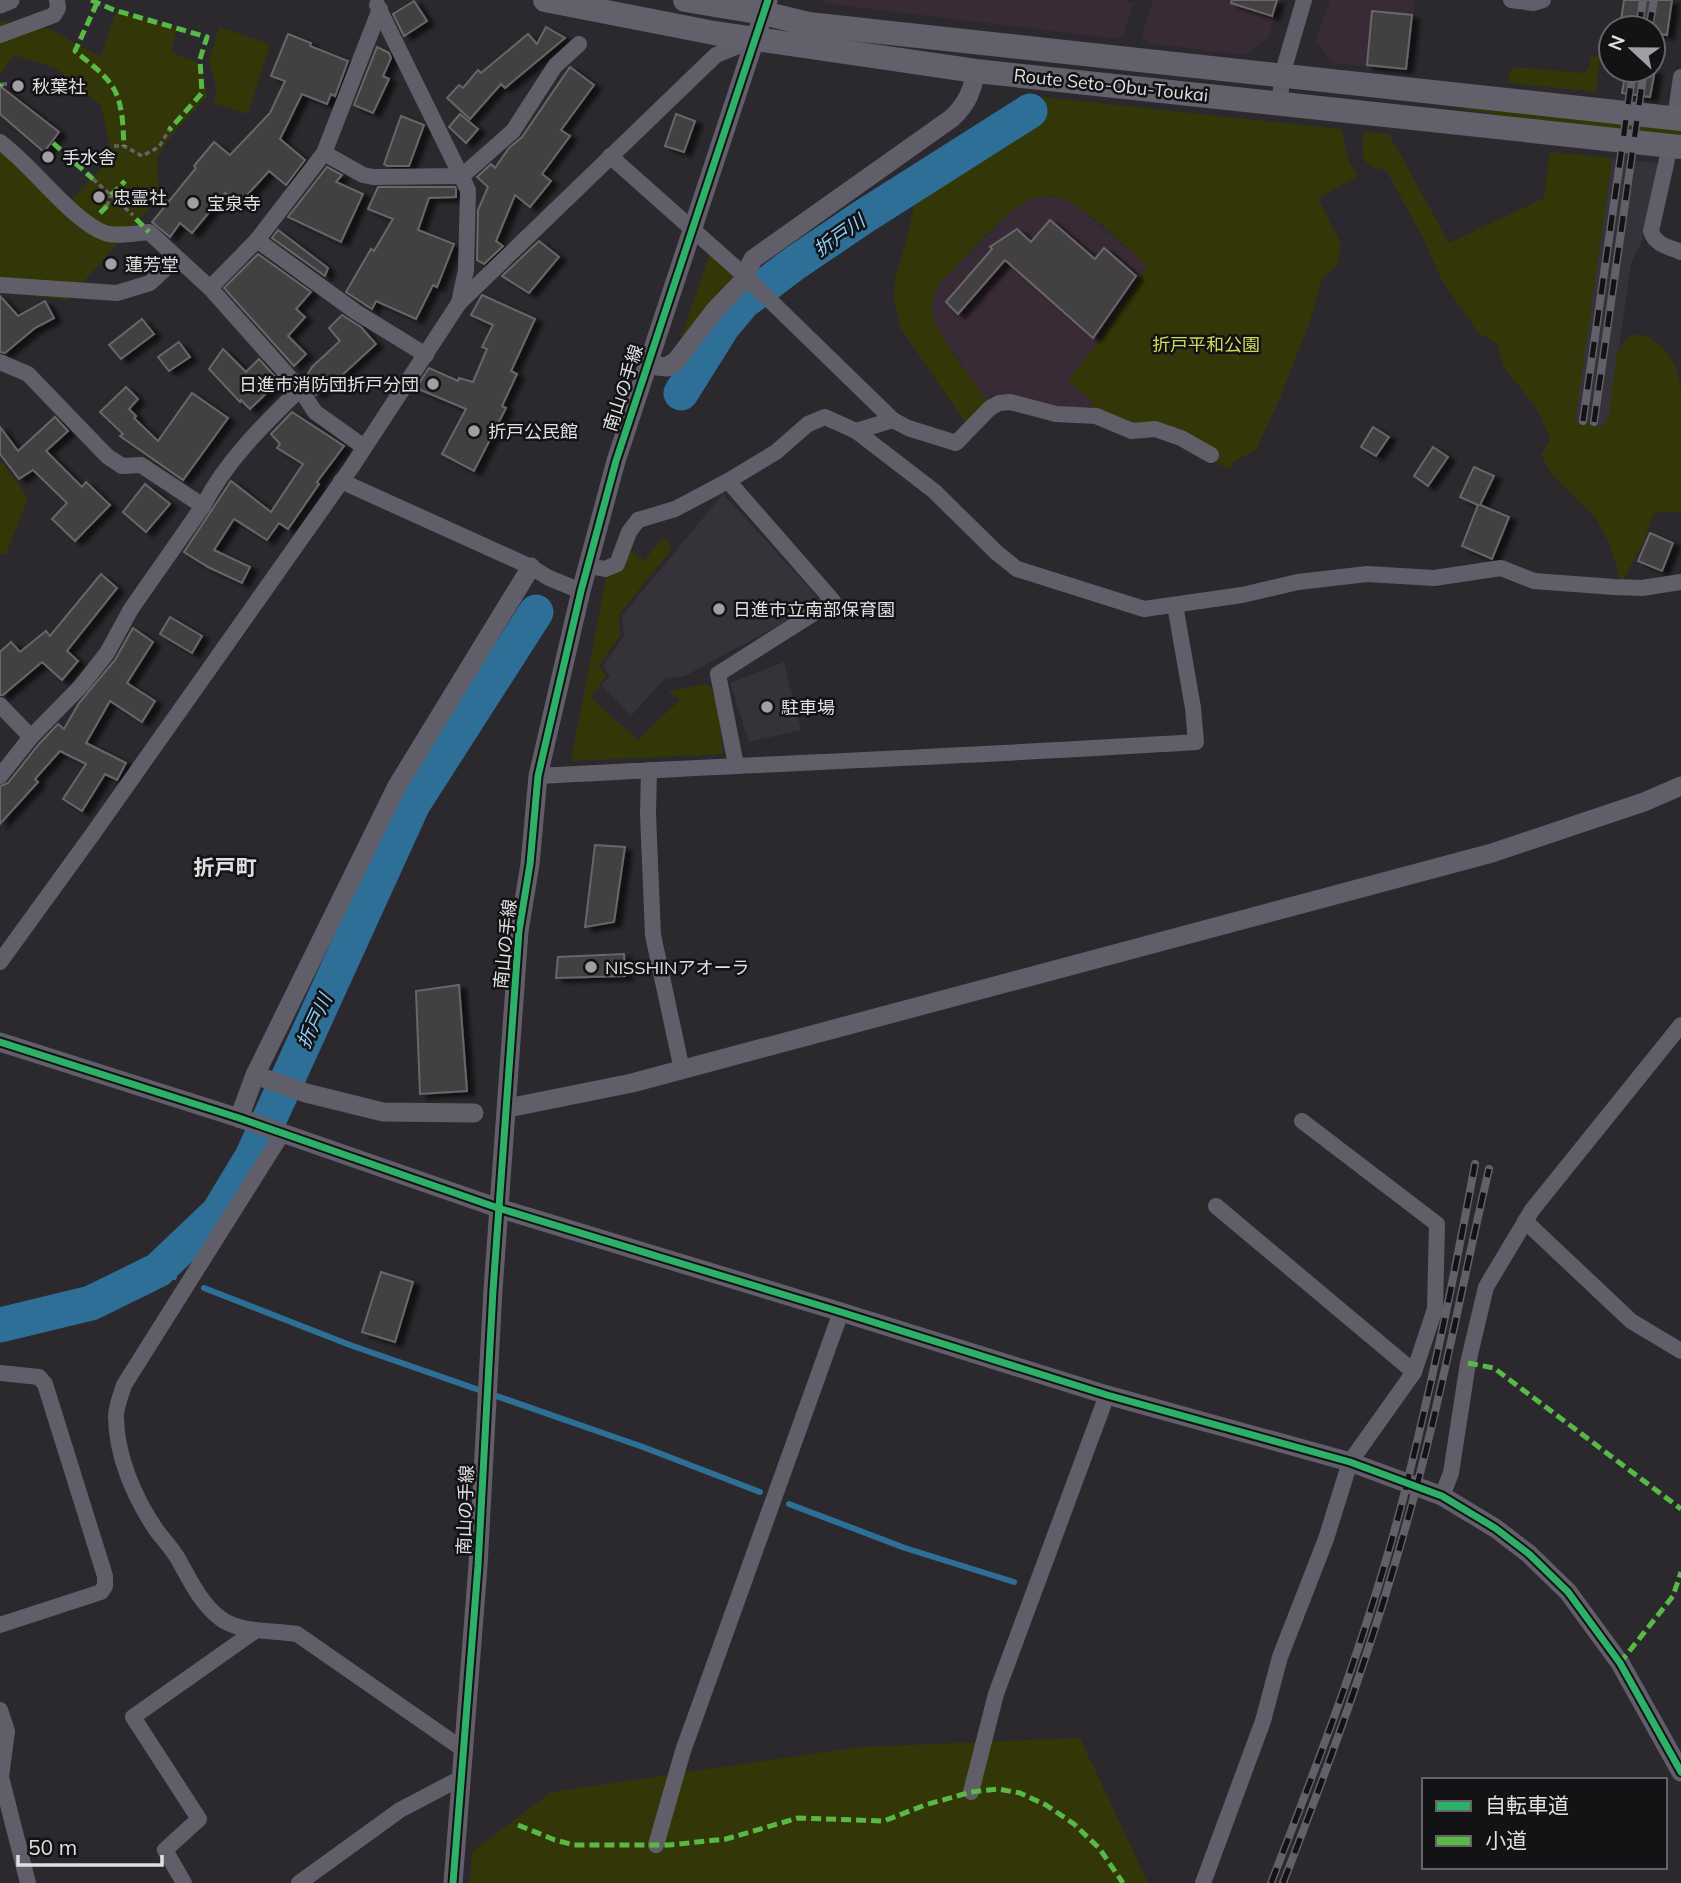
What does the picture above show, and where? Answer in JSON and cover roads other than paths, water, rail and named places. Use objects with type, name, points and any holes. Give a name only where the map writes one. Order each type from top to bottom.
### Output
[{"type":"main road","name":"Route Seto-Obu-Toukai","points":[[545,0],[714,33],[976,71],[1676,147]]},
{"type":"main road","name":"Route Seto-Obu-Toukai","points":[[685,0],[726,8],[766,6],[808,24],[1678,119]]},
{"type":"street","points":[[0,4],[10,0]]},
{"type":"street","points":[[0,35],[54,15],[58,8],[57,0]]},
{"type":"street","points":[[1280,103],[1282,75],[1304,0]]},
{"type":"street","points":[[1511,0],[1533,3],[1543,0]]},
{"type":"street","points":[[210,288],[257,240],[324,153],[377,4]]},
{"type":"street","points":[[377,4],[468,190],[466,270],[459,303]]},
{"type":"street","name":"南山の手線","points":[[453,1883],[478,1566],[486,1393],[519,931],[530,864],[538,776],[581,591],[616,461],[766,6]]},
{"type":"street","points":[[0,962],[341,481],[459,303],[716,55],[755,38]]},
{"type":"street","points":[[324,153],[363,175],[373,177],[462,176],[513,131],[555,66],[579,44]]},
{"type":"street","points":[[647,365],[667,367],[676,361],[715,310],[747,279],[753,259],[952,118],[964,106],[972,92],[976,71]]},
{"type":"street","points":[[1678,119],[1681,77]]},
{"type":"street","points":[[0,142],[18,155],[78,215],[106,233],[149,232],[210,288],[300,389],[315,412],[364,447]]},
{"type":"street","points":[[1676,147],[1651,231],[1653,238],[1661,244],[1681,252]]},
{"type":"street","points":[[610,156],[693,228],[894,420],[908,428],[956,443],[990,408],[999,403],[1010,402],[1056,414],[1096,415],[1132,431],[1155,429],[1181,438],[1211,455]]},
{"type":"street","points":[[257,240],[356,312],[426,355]]},
{"type":"street","points":[[0,285],[117,293],[150,283],[177,258]]},
{"type":"street","points":[[0,362],[29,374],[107,456],[122,466],[141,466],[203,506]]},
{"type":"street","points":[[0,776],[31,737],[81,686],[107,653],[131,609],[203,506],[210,491],[245,445],[300,389]]},
{"type":"street","points":[[589,566],[605,569],[617,564],[629,532],[638,520],[675,509],[728,481],[776,452],[808,424],[825,417],[856,431],[934,491],[1017,569],[1144,608],[1367,574],[1434,578],[1501,568],[1534,581],[1642,588],[1681,582]]},
{"type":"street","points":[[856,431],[894,420]]},
{"type":"street","points":[[341,481],[581,591]]},
{"type":"street","points":[[728,481],[833,601],[718,674],[736,765]]},
{"type":"street","points":[[240,1118],[256,1075],[397,786],[531,567]]},
{"type":"street","points":[[538,776],[986,755],[1196,742],[1193,708],[1175,605]]},
{"type":"street","points":[[0,705],[31,737]]},
{"type":"street","points":[[649,770],[653,935],[681,1070]]},
{"type":"street","points":[[508,1108],[632,1083],[1492,853],[1644,802],[1681,786]]},
{"type":"street","points":[[1441,1496],[1451,1473],[1468,1363],[1486,1286],[1532,1210],[1681,1025]]},
{"type":"street","points":[[0,1042],[240,1118],[498,1209],[841,1311],[1107,1395],[1350,1462],[1441,1496],[1495,1528],[1529,1555],[1568,1592],[1620,1663],[1681,1773]]},
{"type":"street","points":[[256,1075],[306,1093],[383,1112],[474,1113]]},
{"type":"street","points":[[1203,1883],[1263,1721],[1280,1657],[1326,1539],[1350,1462],[1414,1372],[1435,1309],[1437,1224],[1302,1121]]},
{"type":"street","points":[[282,1134],[124,1385],[116,1415],[122,1458],[134,1490],[156,1529],[175,1554],[197,1593],[221,1620],[255,1631],[273,1630],[297,1634],[464,1750]]},
{"type":"street","points":[[1216,1206],[1414,1372]]},
{"type":"street","points":[[1525,1221],[1631,1321],[1681,1351]]},
{"type":"street","points":[[656,1845],[683,1751],[841,1311]]},
{"type":"street","points":[[0,1373],[39,1377],[45,1384],[105,1576],[105,1586],[101,1592],[1,1619]]},
{"type":"street","points":[[971,1792],[996,1694],[1107,1395]]},
{"type":"street","points":[[184,1883],[165,1850],[199,1819],[133,1717],[255,1631]]},
{"type":"street","points":[[0,1710],[7,1731],[1,1777],[28,1883]]},
{"type":"street","points":[[299,1883],[400,1810],[461,1778]]},
{"type":"waterway","name":"折戸川","points":[[681,393],[723,326],[743,302],[863,217],[1030,111]]},
{"type":"waterway","name":"折戸川","points":[[0,1325],[91,1303],[158,1270],[218,1213],[252,1157],[413,804],[536,612]]},
{"type":"waterway","points":[[158,1270],[174,1277]]},
{"type":"waterway","points":[[204,1288],[350,1345],[643,1447],[760,1492]]},
{"type":"waterway","points":[[789,1504],[905,1548],[1014,1582]]},
{"type":"railway","points":[[1641,14],[1643,0]]},
{"type":"railway","points":[[1652,14],[1654,0]]},
{"type":"railway","points":[[1583,421],[1631,84]]},
{"type":"railway","points":[[1594,422],[1642,84]]},
{"type":"railway","points":[[1271,1883],[1344,1689],[1392,1541],[1434,1369],[1475,1164]]},
{"type":"railway","points":[[1283,1883],[1353,1693],[1399,1549],[1434,1418],[1489,1169]]},
{"type":"place","name":"秋葉社","points":[[18,86]]},
{"type":"place","name":"手水舎","points":[[48,157]]},
{"type":"place","name":"忠霊社","points":[[99,197]]},
{"type":"place","name":"宝泉寺","points":[[193,203]]},
{"type":"place","name":"蓮芳堂","points":[[111,264]]},
{"type":"place","name":"日進市消防団折戸分団","points":[[433,384]]},
{"type":"place","name":"折戸公民館","points":[[474,431]]},
{"type":"place","name":"日進市立南部保育園","points":[[719,609]]},
{"type":"place","name":"駐車場","points":[[767,707]]},
{"type":"place","name":"NISSHINアオーラ","points":[[591,967]]},
{"type":"district","name":"折戸町","points":[[225,867]]},
{"type":"park label","name":"折戸平和公園","points":[[1206,344]]}]
